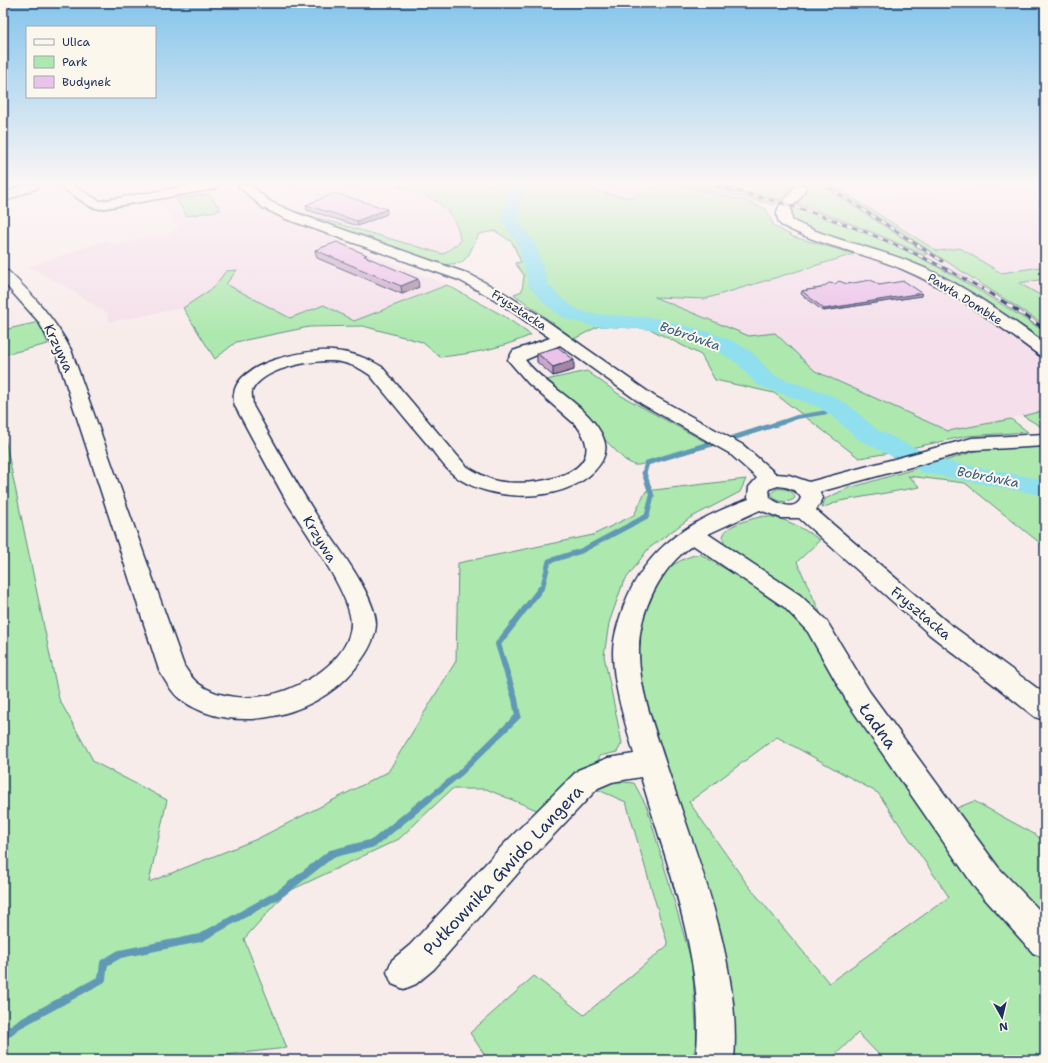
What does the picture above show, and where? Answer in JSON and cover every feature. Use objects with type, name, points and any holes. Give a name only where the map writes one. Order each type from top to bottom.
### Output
[{"type":"street","name":"Frysztacka","points":[[343,235],[464,277],[499,296],[648,400],[736,449],[771,480]]},
{"type":"street","name":"Pawła Dombke","points":[[809,235],[906,265],[935,279],[963,294],[1045,351]]},
{"type":"street","name":"Krzywa","points":[[3,274],[41,312],[56,334],[63,350],[129,546],[172,670],[177,680],[186,689],[209,703],[237,709],[259,707],[297,698],[337,674],[354,653],[363,630],[364,620],[356,598],[284,479],[244,406],[241,395],[247,384],[266,370],[300,358],[332,356],[358,361],[376,371],[459,470],[465,475],[479,482],[496,487],[518,489],[542,488],[569,480],[582,472],[592,461],[596,450],[595,439],[586,426],[516,360],[519,355],[523,353],[562,339]]},
{"type":"street","points":[[804,500],[793,482],[771,480],[764,483],[757,491],[762,502],[768,507],[781,511],[795,512],[804,500],[886,466],[985,442],[1045,440]]},
{"type":"street","name":"Frysztacka","points":[[804,500],[938,628],[1045,709]]},
{"type":"street","points":[[715,1060],[716,1015],[711,971],[703,931],[688,877],[629,690],[626,651],[630,627],[637,602],[648,579],[663,559],[692,534],[717,518],[762,502]]},
{"type":"street","name":"Ładna","points":[[692,534],[792,601],[817,626],[859,698],[987,878],[1045,941]]},
{"type":"street","name":"Pułkownika Gwido Langera","points":[[404,972],[422,957],[515,854],[588,779],[608,770],[651,763]]},
{"type":"shaded area","points":[[169,235],[322,235],[447,285],[354,321],[324,305],[290,318],[226,284],[236,270],[226,271],[213,288],[183,308],[109,322],[107,313],[63,285],[29,267],[105,240],[117,245],[147,236],[167,236]]},
{"type":"shaded area","points":[[374,235],[460,235],[460,242],[443,255]]},
{"type":"shaded area","points":[[866,235],[882,235],[924,255],[926,254],[896,235],[905,235],[1045,325],[1045,332],[1000,302],[903,249]]},
{"type":"shaded area","points":[[911,235],[1045,235],[1045,309],[960,248],[937,251]]},
{"type":"shaded area","points":[[854,254],[895,267],[931,284],[965,304],[1045,360],[1045,410],[948,431],[815,371],[775,333],[749,336],[652,297],[705,299]]},
{"type":"green space","points":[[351,235],[376,235],[443,254],[460,242],[459,235],[479,235],[468,256],[461,263],[442,265]]},
{"type":"green space","points":[[501,235],[512,235],[521,246],[530,287],[545,300],[570,315],[593,323],[660,328],[705,341],[743,360],[754,381],[772,384],[816,402],[854,432],[890,453],[859,458],[774,393],[715,380],[701,355],[650,329],[599,326],[574,339],[514,294],[522,291],[524,275],[515,263],[521,262],[512,242]]},
{"type":"green space","points":[[525,235],[790,235],[854,254],[705,299],[654,297],[749,336],[775,333],[815,371],[948,431],[1011,419],[1028,432],[967,436],[906,449],[872,429],[830,399],[773,379],[737,347],[696,332],[653,319],[603,318],[575,312],[554,297],[544,284],[536,253]]},
{"type":"green space","points":[[822,235],[872,235],[896,245],[940,268],[1004,305],[1045,332],[1045,345],[986,305]]},
{"type":"green space","points":[[877,235],[897,235],[927,254],[924,255]]},
{"type":"green space","points":[[905,235],[911,235],[937,251],[960,248],[1001,273],[1040,267],[1045,270],[1045,279],[1019,283],[1045,298],[1045,325]]},
{"type":"green space","points":[[237,270],[226,284],[290,318],[324,305],[354,321],[447,285],[504,316],[531,335],[509,344],[487,350],[440,357],[422,342],[363,326],[309,327],[236,342],[215,359],[183,308],[213,288],[226,271]]},
{"type":"green space","points":[[39,322],[48,344],[3,355],[3,330]]},
{"type":"green space","points":[[587,371],[620,395],[713,446],[639,465],[634,465],[625,460],[546,380]]},
{"type":"green space","points":[[1045,410],[1045,429],[1023,416]]},
{"type":"green space","points":[[3,429],[59,699],[94,762],[167,800],[149,882],[257,839],[388,772],[456,661],[458,563],[593,535],[634,515],[646,491],[746,479],[740,492],[690,518],[648,549],[623,583],[609,623],[604,656],[622,743],[617,752],[599,756],[599,766],[544,813],[486,789],[452,789],[399,839],[285,893],[244,939],[287,1048],[215,1056],[209,1060],[3,1060]]},
{"type":"green space","points":[[1045,446],[1045,482],[1020,479],[938,463],[982,449]]},
{"type":"green space","points":[[918,468],[1045,493],[1045,547],[965,483],[908,476],[920,487],[840,501],[822,508],[825,499],[846,489]]},
{"type":"green space","points":[[776,489],[792,492],[795,497],[791,501],[784,502],[777,500],[771,493]]},
{"type":"green space","points":[[764,516],[787,521],[820,540],[797,562],[823,619],[811,604],[729,549],[724,541],[724,535],[727,530],[733,526],[741,522]]},
{"type":"green space","points":[[700,554],[739,577],[797,616],[1045,949],[1045,1060],[884,1060],[858,1033],[830,1060],[730,1060],[656,737],[638,671],[642,614],[661,572],[684,559]],"holes":[[[777,737],[878,793],[949,897],[829,983],[747,884],[689,802]]]},
{"type":"green space","points":[[611,781],[634,783],[647,807],[692,963],[697,1041],[692,1060],[488,1060],[470,1033],[534,976],[584,1015],[668,945],[626,802],[596,789]]},
{"type":"green space","points":[[974,801],[1036,835],[1045,842],[1045,926],[947,812]]},
{"type":"building","points":[[337,242],[367,255],[364,256],[418,279],[401,286],[315,250]]},
{"type":"building","points":[[871,280],[879,285],[904,281],[922,293],[824,309],[802,291],[821,288],[829,283],[835,284],[839,281],[847,284]]},
{"type":"building","points":[[558,347],[574,360],[553,367],[537,353]]},
{"type":"waterway","name":"Bobrówka","points":[[520,235],[527,245],[539,286],[553,301],[571,314],[592,320],[657,324],[704,338],[727,347],[745,358],[765,380],[824,401],[840,410],[867,434],[933,467],[1045,488]]},
{"type":"waterway","points":[[781,423],[797,417],[840,410]]},
{"type":"waterway","points":[[733,438],[781,423]]},
{"type":"waterway","points":[[540,589],[543,585],[549,561],[581,551],[647,516],[652,496],[644,473],[647,463],[709,444]]},
{"type":"waterway","points":[[428,799],[459,774],[518,716],[515,699],[498,644],[541,588]]},
{"type":"waterway","points":[[3,1037],[16,1026],[102,979],[104,963],[120,954],[200,938],[281,893],[331,854],[374,843],[429,798]]},
{"type":"railway","points":[[872,235],[919,255],[984,290]]},
{"type":"railway","points":[[901,235],[942,261]]},
{"type":"railway","points":[[983,289],[1012,307]]},
{"type":"railway","points":[[1007,304],[1045,329]]}]
